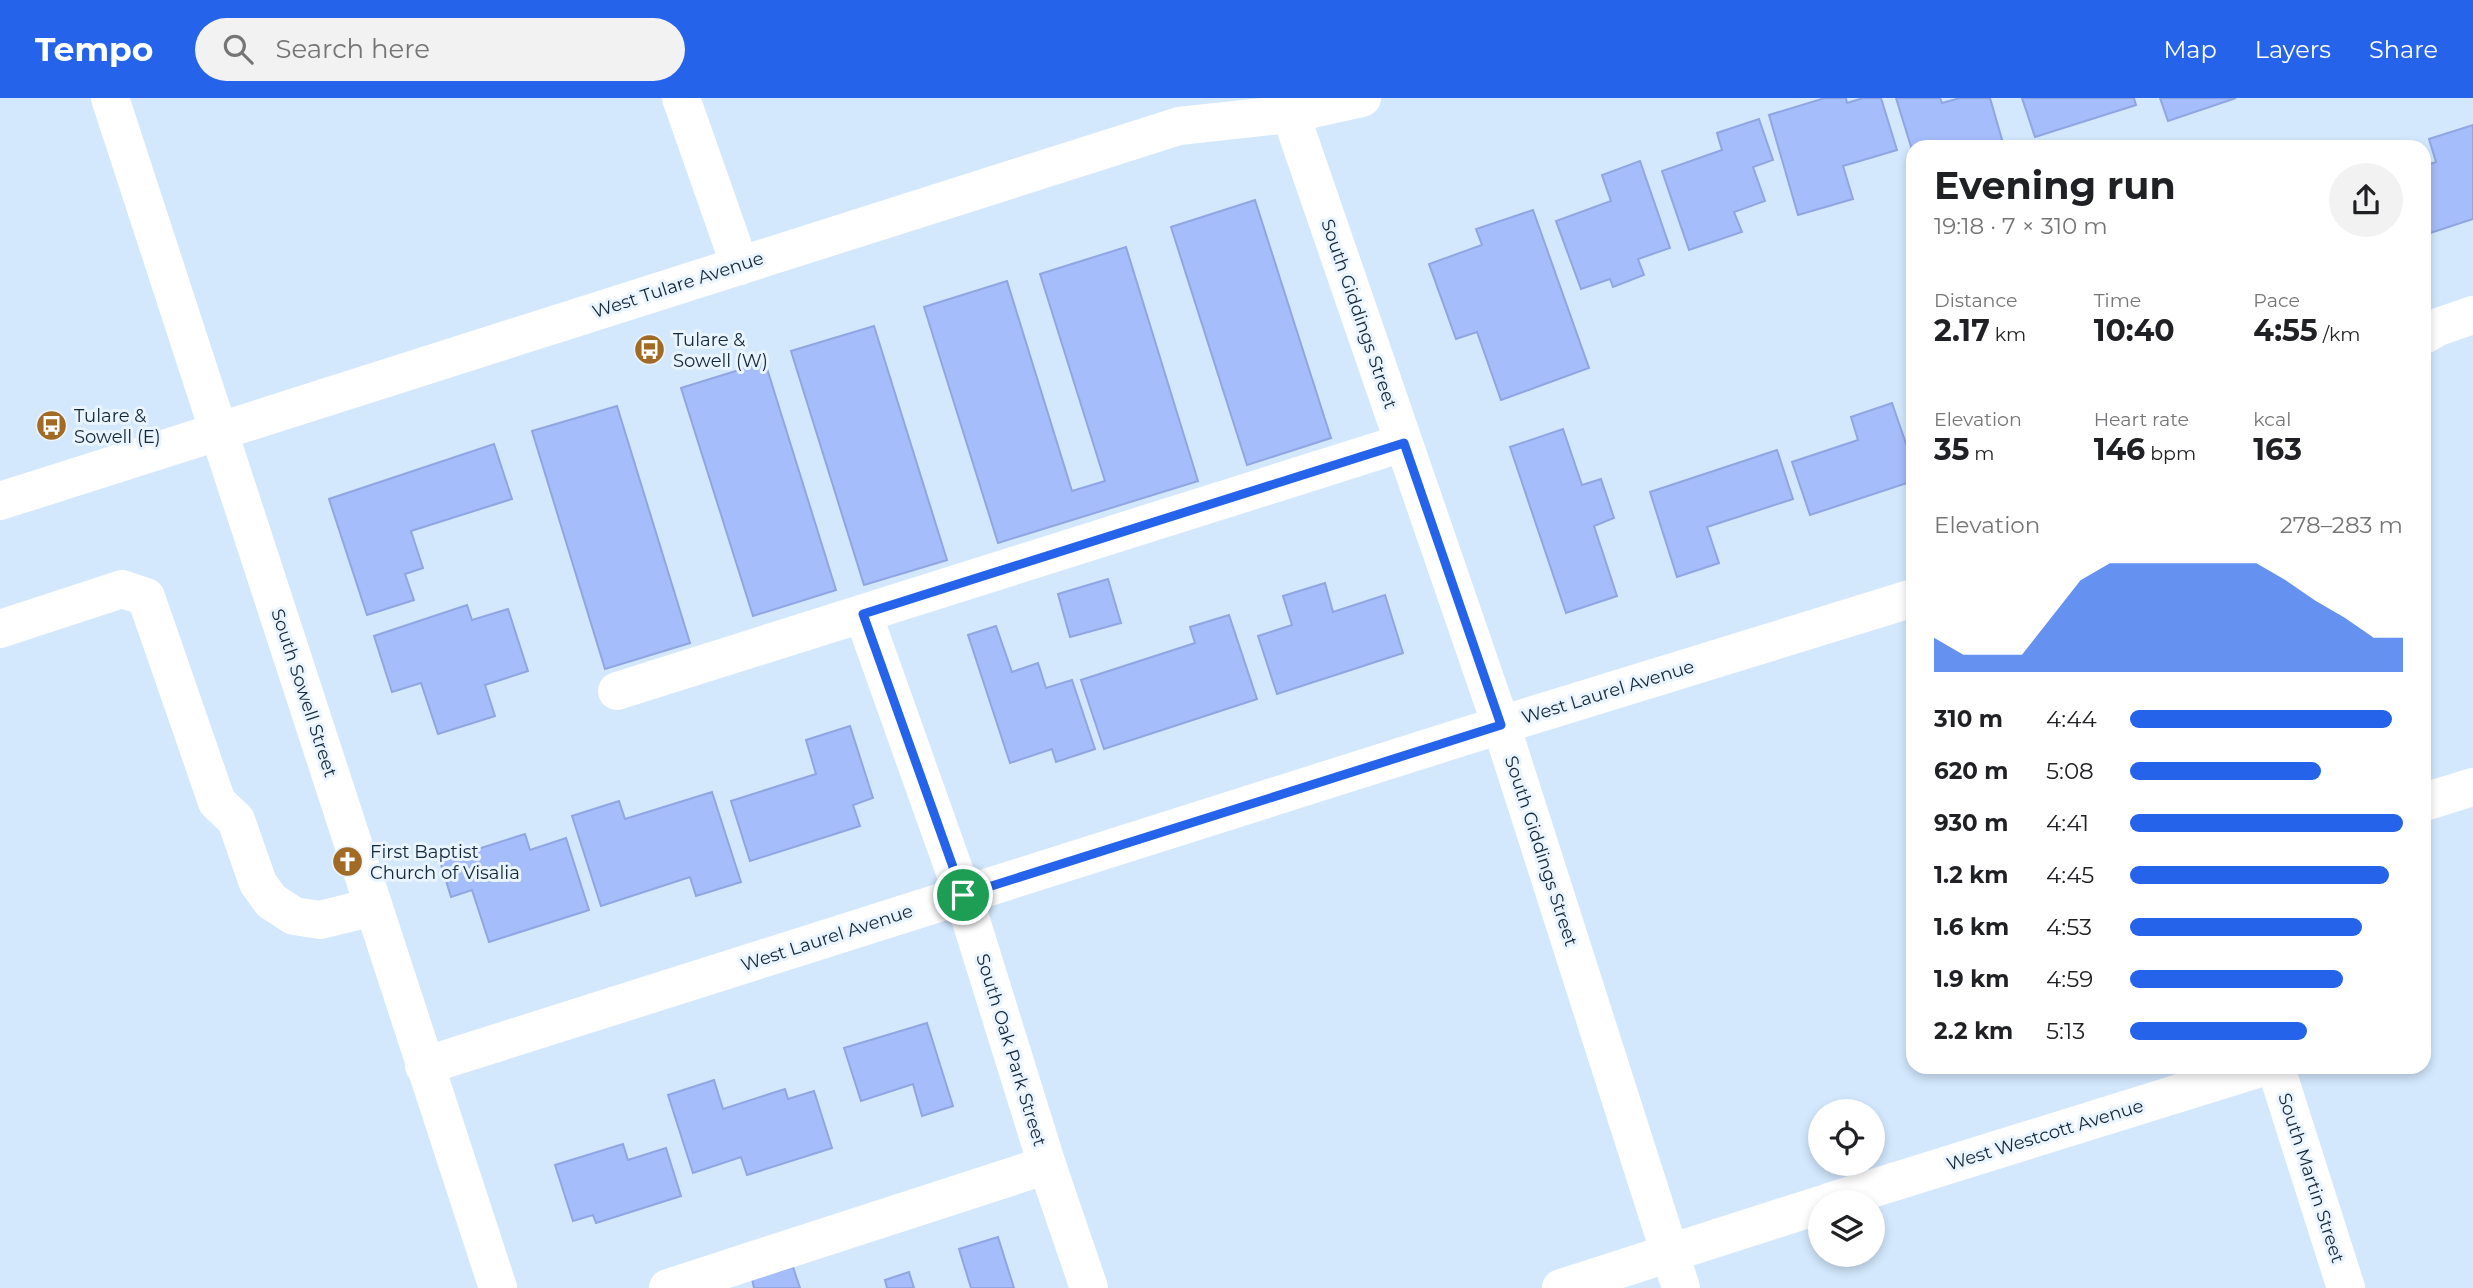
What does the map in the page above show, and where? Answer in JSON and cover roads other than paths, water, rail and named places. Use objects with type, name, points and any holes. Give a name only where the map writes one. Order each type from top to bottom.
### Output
[{"type":"street","name":"South Sowell Street","points":[[110,98],[498,1288]]},
{"type":"street","points":[[681,98],[740,266]]},
{"type":"street","name":"West Tulare Avenue","points":[[0,501],[1179,126],[1287,106],[1362,98]]},
{"type":"street","name":"South Giddings Street","points":[[1287,106],[1501,725],[1681,1288]]},
{"type":"street","points":[[2431,331],[2473,315]]},
{"type":"street","points":[[617,691],[1404,443]]},
{"type":"street","points":[[0,629],[122,589],[146,597],[217,802],[236,820],[258,883],[271,901],[294,916],[320,920],[373,906]]},
{"type":"street","name":"West Laurel Avenue","points":[[424,1066],[1501,725],[1906,600]]},
{"type":"street","name":"South Oak Park Street","points":[[863,614],[963,895],[1047,1165],[1089,1288]]},
{"type":"street","points":[[2431,800],[2473,787]]},
{"type":"street","name":"West Westcott Avenue","points":[[1868,1190],[2241,1074]]},
{"type":"street","name":"South Martin Street","points":[[2278,1074],[2346,1288]]},
{"type":"street","points":[[668,1288],[1047,1165]]},
{"type":"street","points":[[1561,1288],[1808,1209]]},
{"type":"place","name":"Tulare & Sowell (W)","points":[[650,350]]},
{"type":"place","name":"Tulare & Sowell (E)","points":[[51,426]]},
{"type":"place","name":"First Baptist Church of Visalia","points":[[347,862]]}]
